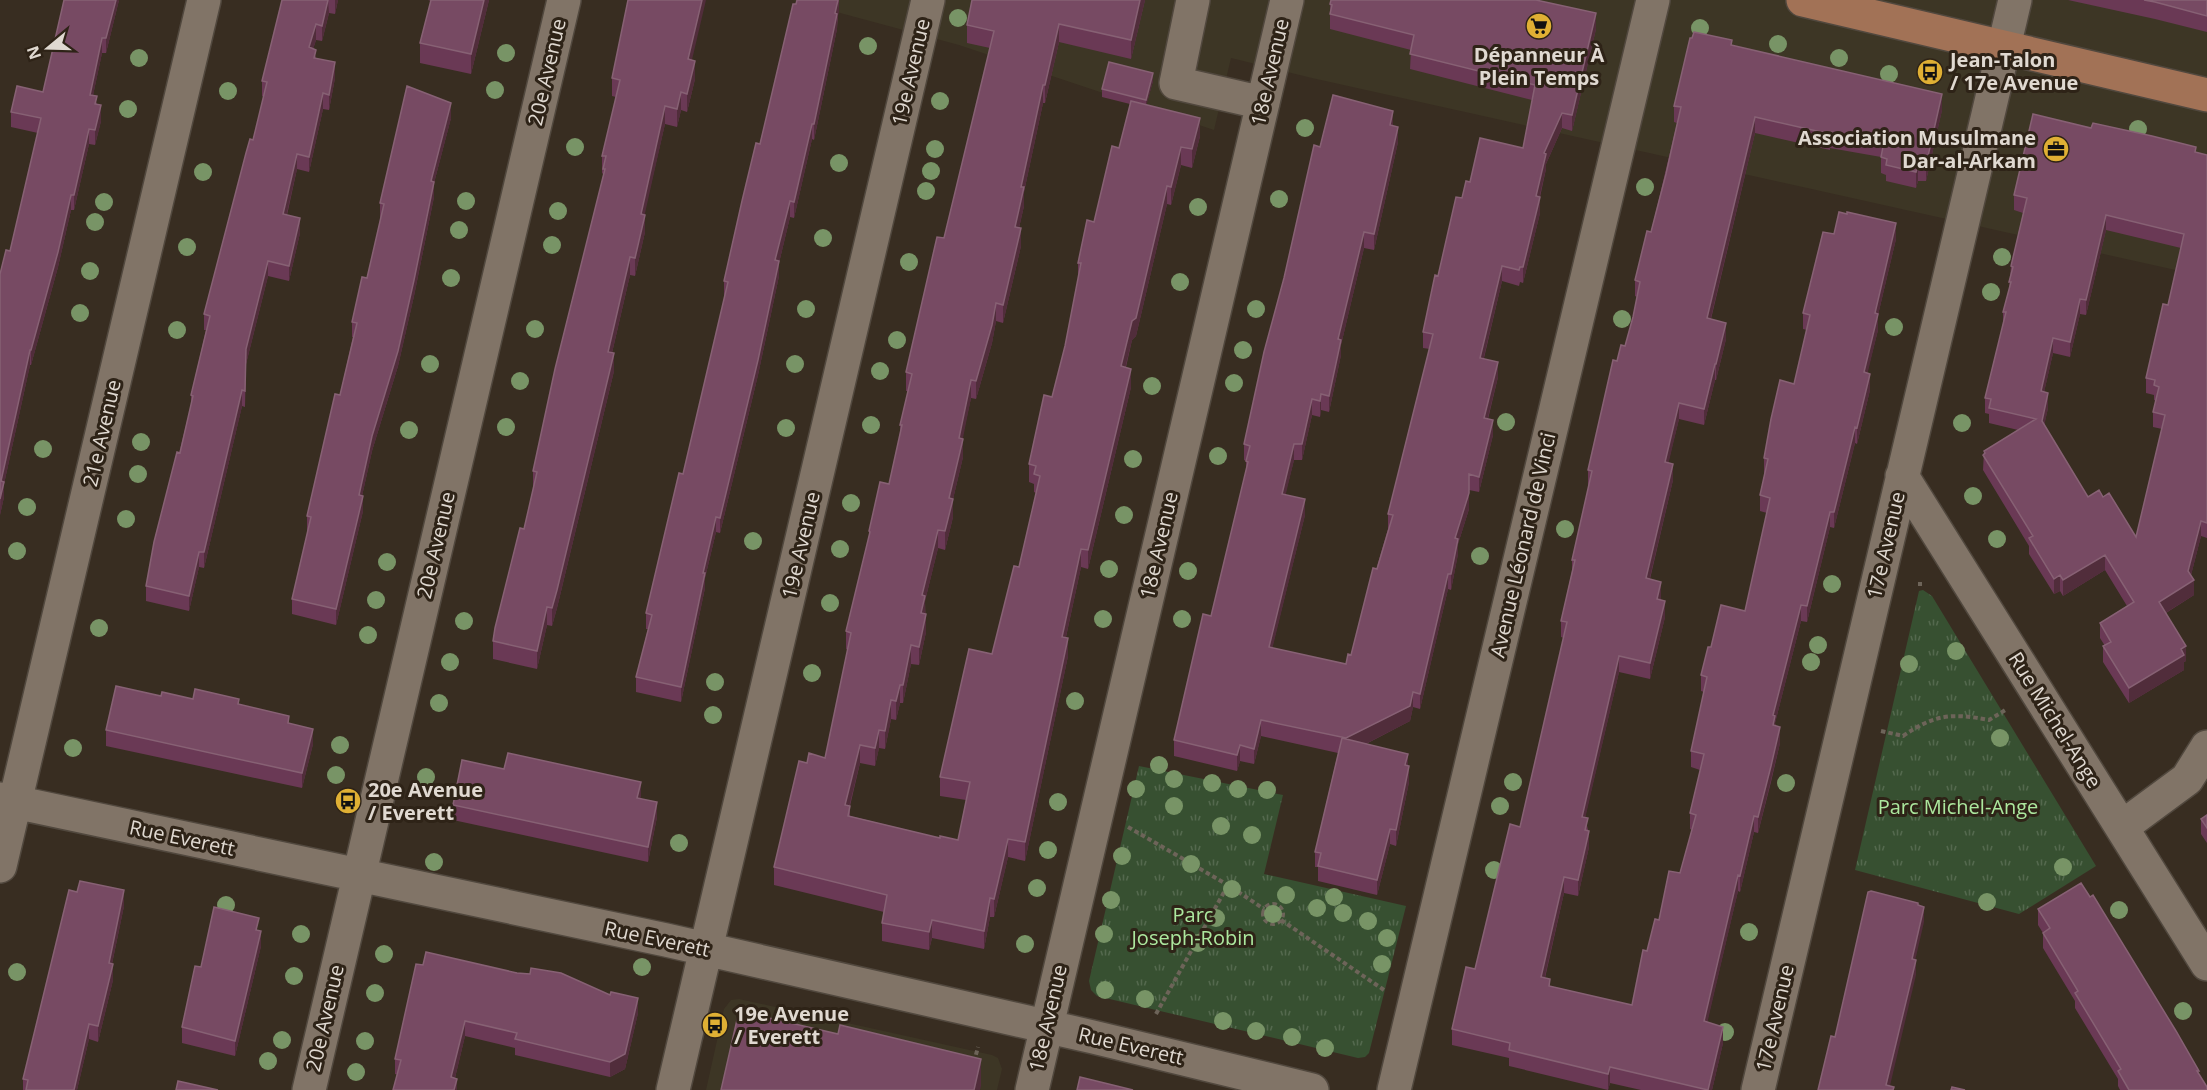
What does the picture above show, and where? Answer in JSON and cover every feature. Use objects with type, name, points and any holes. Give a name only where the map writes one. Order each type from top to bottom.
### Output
[{"type":"main road","points":[[1803,0],[2207,95]]},
{"type":"street","name":"21e Avenue","points":[[0,866],[7,801],[204,0]]},
{"type":"street","name":"20e Avenue","points":[[309,1090],[564,0]]},
{"type":"street","name":"19e Avenue","points":[[673,1090],[928,0]]},
{"type":"street","points":[[1193,0],[1176,83],[1263,103]]},
{"type":"street","name":"18e Avenue","points":[[1032,1090],[1287,0]]},
{"type":"street","name":"Avenue Léonard de Vinci","points":[[1394,1090],[1653,0]]},
{"type":"street","name":"17e Avenue","points":[[1758,1090],[2015,0]]},
{"type":"street","name":"Rue Michel-Ange","points":[[1902,476],[2207,964]]},
{"type":"street","points":[[2122,827],[2187,779],[2207,747]]},
{"type":"street","name":"Rue Everett","points":[[7,801],[707,950],[1047,1026],[1312,1090]]},
{"type":"path","points":[[1881,731],[1903,736],[1929,720],[1964,715],[1989,720],[2007,709]]},
{"type":"path","points":[[1122,824],[1228,885],[1264,909]]},
{"type":"path","points":[[1156,1014],[1228,885]]},
{"type":"path","points":[[1269,904],[1278,905],[1283,914],[1281,920],[1275,924],[1265,921],[1264,909],[1269,904]]},
{"type":"path","points":[[1281,920],[1389,994]]},
{"type":"path","points":[[973,1065],[978,1047]]},
{"type":"shaded area","points":[[792,0],[2207,0],[2207,277],[1231,58],[1214,130],[959,45]]},
{"type":"shaded area","points":[[739,999],[992,1055],[998,1058],[1002,1069],[997,1090],[706,1090],[724,1009],[731,1000]]},
{"type":"green space","name":"Parc Michel-Ange","points":[[1923,590],[1932,596],[2096,866],[2019,914],[1855,870],[1919,591]]},
{"type":"green space","name":"Parc Joseph-Robin","points":[[1139,766],[1283,795],[1264,874],[1406,906],[1369,1053],[1365,1057],[1358,1058],[1097,996],[1091,990],[1089,981]]},
{"type":"building","points":[[64,0],[116,0],[106,38],[102,38],[90,95],[97,96],[95,104],[101,105],[95,130],[89,129],[74,195],[71,195],[58,252],[30,350],[1,481],[4,482],[0,499],[0,274],[6,250],[10,251],[41,118],[11,112],[17,86],[43,92]]},
{"type":"building","points":[[282,0],[328,0],[322,26],[316,24],[309,47],[316,50],[314,58],[335,62],[329,95],[323,93],[309,157],[297,154],[283,214],[300,218],[289,266],[268,261],[246,349],[245,391],[242,390],[204,552],[199,552],[189,596],[146,586],[154,542],[177,452],[180,453],[193,396],[191,395],[210,316],[204,314],[246,153],[250,139],[253,140],[267,82],[262,81]]},
{"type":"building","points":[[431,0],[484,0],[471,54],[420,43]]},
{"type":"building","points":[[628,0],[702,0],[688,59],[695,61],[687,94],[681,92],[677,109],[665,106],[641,214],[645,215],[635,258],[630,257],[608,352],[614,353],[557,590],[552,608],[547,607],[537,651],[493,641],[520,528],[524,529],[537,472],[533,471],[555,369],[605,169],[603,169],[606,156],[602,156],[620,80],[612,78]]},
{"type":"building","points":[[797,0],[838,0],[835,13],[837,14],[814,124],[812,124],[794,202],[790,201],[775,260],[779,261],[758,360],[720,518],[716,517],[681,687],[636,677],[652,615],[646,613],[679,473],[683,474],[728,282],[724,281],[756,143],[760,144],[793,4],[796,4]]},
{"type":"building","points":[[972,0],[1140,0],[1131,40],[1059,24],[1021,187],[1024,187],[1015,227],[1021,228],[1003,305],[996,303],[976,381],[971,380],[959,438],[963,439],[949,498],[953,499],[945,531],[938,530],[922,595],[925,596],[921,613],[926,614],[919,647],[911,645],[903,685],[900,685],[896,701],[891,700],[885,731],[879,730],[875,748],[860,745],[845,805],[850,806],[848,816],[940,838],[940,836],[958,840],[970,782],[940,777],[969,649],[992,654],[1014,566],[1019,567],[1040,476],[1034,474],[1036,466],[1029,464],[1044,395],[1052,397],[1065,346],[1087,220],[1094,222],[1112,146],[1119,148],[1131,101],[1200,118],[1192,149],[1181,147],[1171,187],[1167,186],[1136,318],[1132,321],[1121,366],[1131,369],[1088,550],[1081,549],[1062,637],[1068,638],[1025,842],[1008,839],[994,899],[990,898],[984,931],[932,920],[929,932],[882,923],[887,895],[774,867],[799,761],[807,763],[809,753],[825,758],[851,633],[846,631],[880,482],[889,484],[912,374],[906,372],[937,237],[944,238],[994,31],[967,25]]},
{"type":"building","points":[[1331,0],[1536,0],[1596,13],[1572,115],[1562,113],[1544,153],[1546,154],[1536,196],[1540,197],[1523,267],[1519,270],[1502,266],[1480,358],[1498,362],[1484,418],[1493,420],[1479,477],[1469,474],[1469,493],[1455,538],[1458,539],[1451,574],[1448,574],[1420,694],[1413,692],[1410,706],[1346,738],[1261,720],[1254,749],[1240,745],[1237,755],[1174,740],[1203,614],[1211,616],[1248,462],[1246,461],[1250,446],[1244,444],[1314,145],[1320,147],[1333,95],[1393,111],[1390,125],[1398,127],[1374,234],[1364,232],[1338,339],[1341,340],[1329,396],[1321,394],[1320,401],[1312,399],[1302,444],[1294,444],[1282,494],[1305,499],[1269,647],[1346,664],[1348,654],[1351,655],[1373,568],[1377,569],[1393,515],[1388,514],[1433,334],[1423,332],[1435,275],[1438,276],[1456,197],[1462,198],[1466,181],[1470,182],[1480,138],[1523,148],[1535,85],[1410,54],[1414,35],[1330,14]]},
{"type":"building","points":[[2144,0],[2207,0],[2207,16],[2155,2]]},
{"type":"building","points":[[1694,32],[1732,40],[1731,45],[1942,94],[1926,165],[1918,165],[1916,172],[1886,165],[1887,159],[1881,157],[1884,142],[1830,132],[1830,134],[1755,117],[1707,318],[1726,323],[1716,364],[1704,409],[1679,403],[1665,462],[1673,464],[1646,578],[1661,582],[1657,599],[1665,601],[1650,663],[1619,656],[1582,817],[1588,818],[1585,830],[1589,831],[1578,880],[1564,877],[1541,977],[1550,979],[1549,986],[1632,1005],[1643,950],[1647,951],[1655,919],[1659,920],[1669,871],[1680,873],[1696,815],[1690,813],[1704,754],[1691,751],[1707,677],[1701,675],[1708,647],[1711,647],[1721,605],[1745,611],[1770,498],[1760,495],[1768,459],[1764,458],[1771,419],[1780,380],[1794,384],[1810,315],[1803,313],[1823,232],[1834,234],[1839,212],[1896,223],[1864,372],[1870,374],[1834,512],[1830,512],[1807,606],[1801,605],[1773,715],[1775,716],[1773,725],[1780,727],[1771,766],[1758,817],[1754,816],[1740,876],[1738,875],[1704,1021],[1723,1027],[1708,1090],[1610,1067],[1608,1074],[1509,1050],[1510,1043],[1452,1029],[1466,967],[1475,969],[1510,824],[1520,827],[1567,622],[1561,621],[1592,471],[1588,470],[1613,360],[1617,361],[1621,345],[1625,346],[1633,317],[1640,282],[1635,280],[1647,231],[1651,232],[1666,174],[1681,107],[1674,106],[1690,38]]},
{"type":"building","points":[[1109,62],[1153,73],[1146,100],[1102,89]]},
{"type":"building","points":[[407,86],[451,103],[431,181],[434,182],[398,351],[372,436],[359,495],[363,496],[336,609],[292,599],[311,517],[307,516],[335,394],[340,395],[357,323],[352,322],[362,277],[367,278],[384,204],[380,203]]},
{"type":"building","points":[[2033,114],[2091,128],[2093,123],[2152,136],[2196,147],[2195,152],[2207,155],[2207,523],[2201,521],[2188,571],[2194,580],[2159,602],[2186,646],[2181,649],[2184,655],[2129,688],[2103,646],[2111,642],[2100,623],[2134,602],[2105,555],[2063,580],[2060,575],[2054,579],[2029,538],[2033,536],[1983,455],[1984,451],[2036,419],[1989,408],[1991,399],[1985,398],[2006,312],[2003,312],[2011,282],[2009,282],[2013,267],[2011,266],[2027,198],[2014,195]],"holes":[[[2106,215],[2184,234],[2168,305],[2163,304],[2146,378],[2155,380],[2154,385],[2159,387],[2153,412],[2165,415],[2136,537],[2109,493],[2103,497],[2099,490],[2088,497],[2042,421],[2048,393],[2041,391],[2053,338],[2070,342],[2080,299],[2086,300]]]},
{"type":"building","points":[[116,686],[161,696],[162,692],[193,699],[195,689],[239,699],[238,704],[289,716],[288,723],[313,729],[302,773],[106,730]]},
{"type":"building","points":[[1342,738],[1408,754],[1405,765],[1409,766],[1396,830],[1390,829],[1377,880],[1318,866],[1321,853],[1315,852]]},
{"type":"building","points":[[508,753],[641,782],[637,798],[657,802],[648,847],[453,805],[462,760],[504,769]]},
{"type":"building","points":[[2207,815],[2207,828],[2201,819]]},
{"type":"building","points":[[80,881],[124,890],[109,963],[113,964],[98,1026],[89,1024],[74,1090],[26,1090],[28,1080],[23,1079],[69,890],[77,892]]},
{"type":"building","points":[[2081,883],[2090,897],[2093,895],[2176,1031],[2207,1090],[2129,1090],[2118,1071],[2121,1069],[2075,993],[2078,991],[2043,933],[2050,928],[2038,909]]},
{"type":"building","points":[[1868,892],[1918,903],[1924,907],[1912,959],[1916,960],[1886,1085],[1894,1087],[1893,1090],[1818,1090],[1831,1036],[1835,1037]]},
{"type":"building","points":[[214,907],[259,918],[256,930],[261,931],[235,1041],[182,1027],[195,966],[201,967]]},
{"type":"building","points":[[426,952],[517,973],[530,974],[531,968],[561,973],[610,995],[611,992],[638,998],[625,1054],[610,1062],[515,1039],[517,1033],[465,1021],[451,1077],[457,1079],[454,1090],[393,1090],[401,1060],[395,1059],[416,964],[423,965]]},
{"type":"building","points":[[739,1011],[838,1034],[840,1025],[981,1059],[974,1090],[721,1090]]},
{"type":"building","points":[[1080,1077],[1133,1090],[1077,1090]]},
{"type":"building","points":[[178,1081],[218,1090],[176,1090]]},
{"type":"place","name":"Dépanneur À Plein Temps","points":[[1539,26]]},
{"type":"place","name":"Jean-Talon / 17e Avenue","points":[[1930,72]]},
{"type":"place","name":"Association Musulmane Dar-al-Arkam","points":[[2056,149]]},
{"type":"place","name":"20e Avenue / Everett","points":[[348,801]]},
{"type":"place","name":"19e Avenue / Everett","points":[[715,1025]]}]
